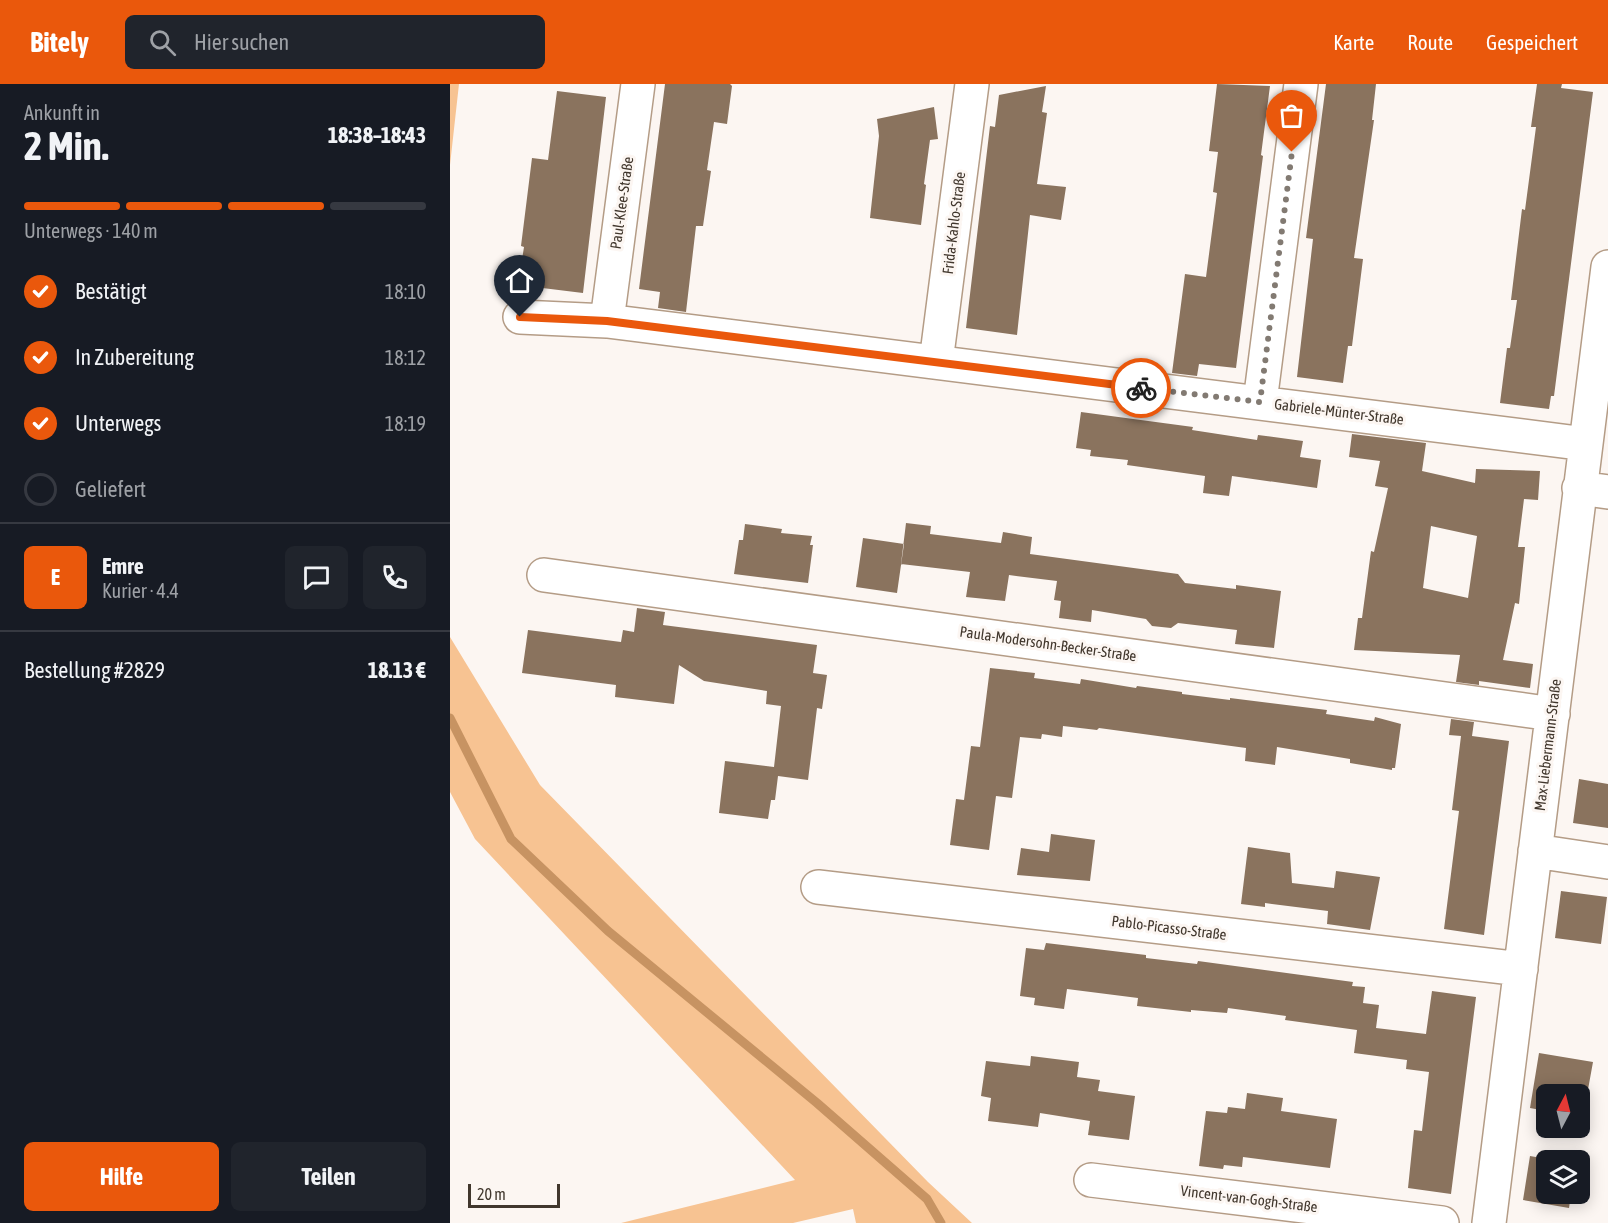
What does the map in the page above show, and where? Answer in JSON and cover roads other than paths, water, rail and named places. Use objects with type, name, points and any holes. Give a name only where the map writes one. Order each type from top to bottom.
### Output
[{"type":"street","name":"Paul-Klee-Straße","points":[[607,321],[638,84]]},
{"type":"street","name":"Frida-Kahlo-Straße","points":[[936,362],[972,84]]},
{"type":"street","points":[[1260,402],[1301,84]]},
{"type":"street","name":"Max-Liebermann-Straße","points":[[1489,1223],[1552,714],[1594,490],[1586,444],[1608,267]]},
{"type":"street","name":"Gabriele-Münter-Straße","points":[[520,317],[607,321],[1586,444]]},
{"type":"street","name":"Paula-Modersohn-Becker-Straße","points":[[544,575],[1552,714]]},
{"type":"street","points":[[1535,851],[1608,862]]},
{"type":"street","name":"Pablo-Picasso-Straße","points":[[818,888],[1521,969]]},
{"type":"street","name":"Vincent-van-Gogh-Straße","points":[[1091,1180],[1442,1223]]},
{"type":"waterway","points":[[450,718],[511,839],[608,931],[817,1103],[927,1199],[941,1223]]}]
